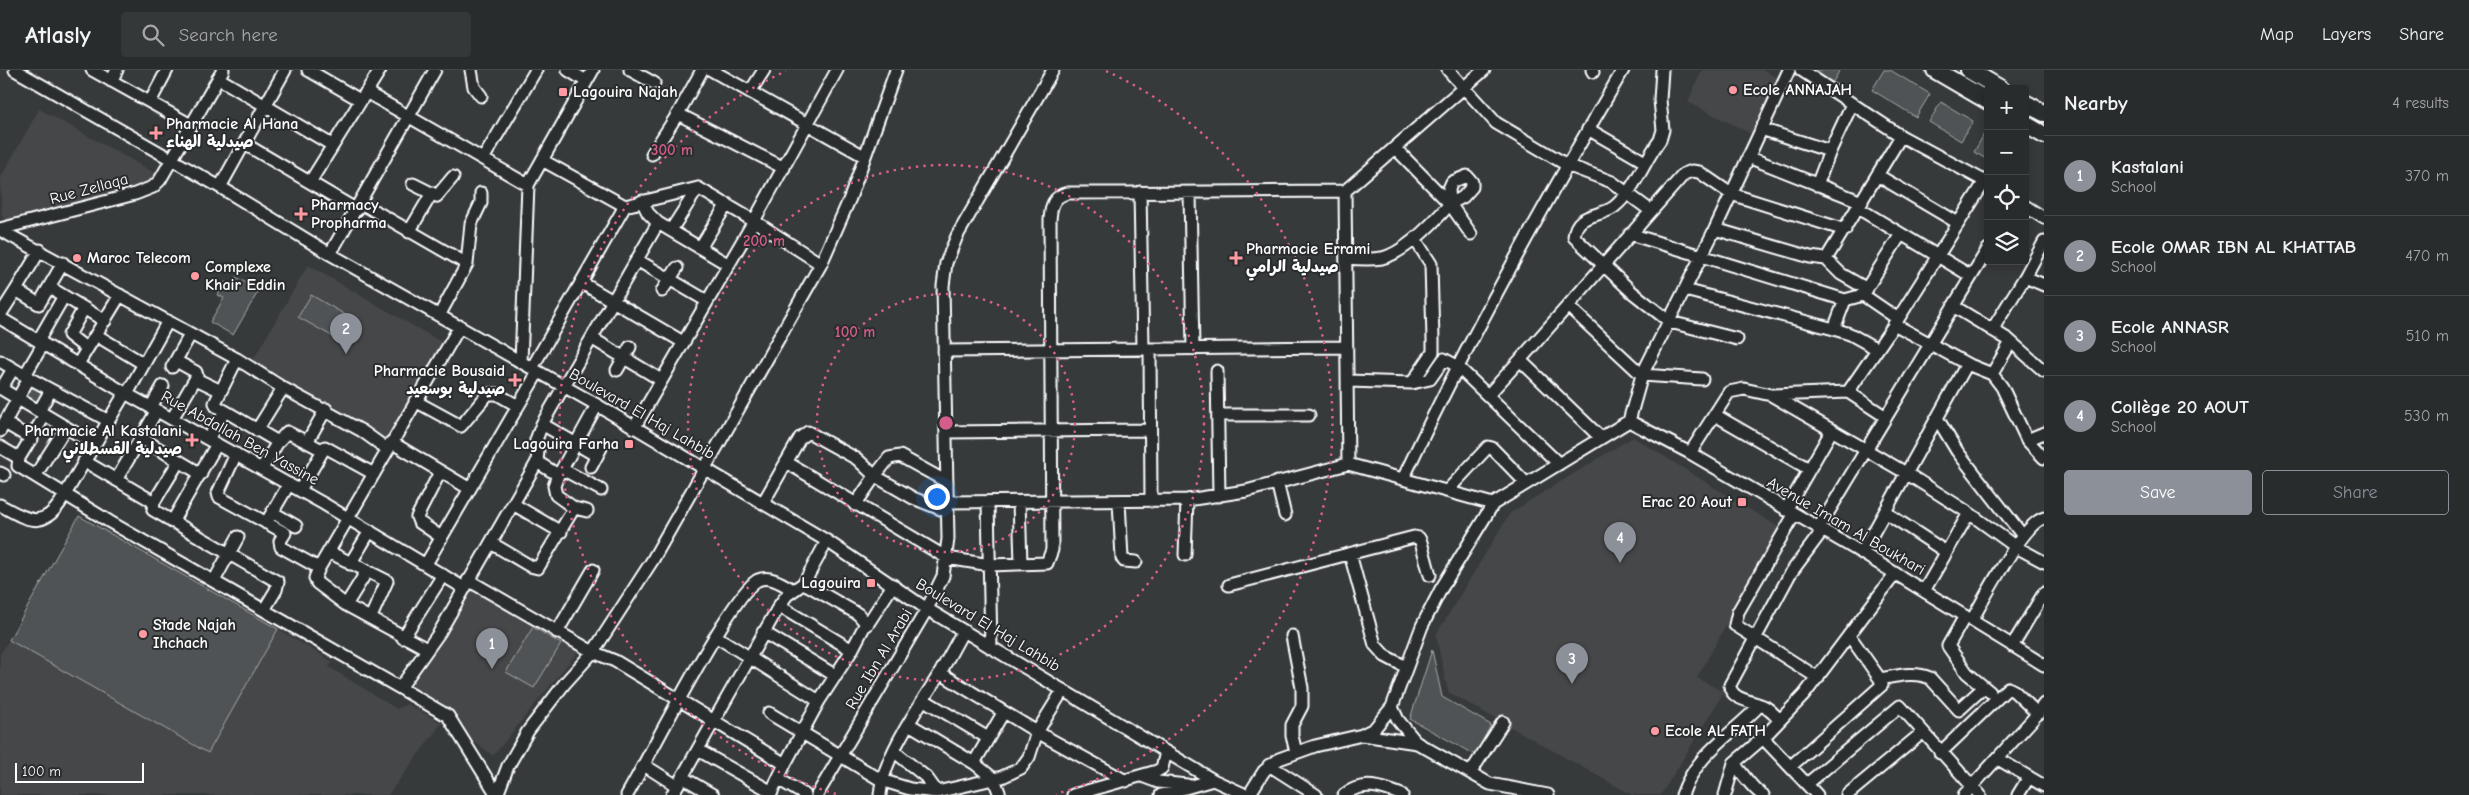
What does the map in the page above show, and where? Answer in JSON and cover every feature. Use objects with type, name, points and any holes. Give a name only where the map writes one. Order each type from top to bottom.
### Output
[{"type":"highway","points":[[1935,70],[1984,99]]},
{"type":"highway","points":[[1969,70],[1994,85]]},
{"type":"highway","points":[[2029,105],[2044,113]]},
{"type":"highway","points":[[2029,126],[2044,135]]},
{"type":"street","name":"Boulevard El Haj Lahbib","points":[[15,70],[220,187],[330,254],[440,314],[565,386],[827,542],[927,609],[991,648],[1213,780],[1248,795]]},
{"type":"street","points":[[92,70],[191,126]]},
{"type":"street","points":[[111,81],[117,70]]},
{"type":"street","points":[[150,102],[167,70]]},
{"type":"street","points":[[220,187],[246,144],[285,70]]},
{"type":"street","points":[[308,70],[409,116],[528,185]]},
{"type":"street","points":[[310,182],[380,70]]},
{"type":"street","points":[[330,254],[435,70]]},
{"type":"street","points":[[471,70],[474,87],[481,96]]},
{"type":"street","points":[[483,159],[536,70]]},
{"type":"street","points":[[568,70],[586,81]]},
{"type":"street","points":[[522,362],[528,185],[593,70]]},
{"type":"street","points":[[630,70],[654,83]]},
{"type":"street","points":[[652,154],[679,112],[702,70]]},
{"type":"street","points":[[711,70],[864,156]]},
{"type":"street","points":[[750,92],[764,70]]},
{"type":"street","points":[[634,428],[660,380],[729,266],[837,70]]},
{"type":"street","points":[[497,795],[508,766],[528,731],[565,683],[593,652],[652,561],[821,264],[850,198],[896,70]]},
{"type":"street","name":"Rue Ibn Al Arabi","points":[[817,795],[927,609],[943,576],[947,558],[948,507],[944,274],[949,252],[971,210],[1053,70]]},
{"type":"street","points":[[1448,70],[1496,123],[1567,165],[1600,176],[1628,192],[1651,211]]},
{"type":"street","points":[[786,462],[855,505],[947,558],[990,564],[1044,564],[1051,557],[1050,220],[1053,201],[1059,196],[1068,193],[1345,191],[1484,70]]},
{"type":"street","points":[[1403,479],[1458,366],[1567,165],[1623,70]]},
{"type":"street","points":[[1662,70],[1660,100],[1663,130],[1628,192],[1606,212],[1590,215],[1581,220],[1574,231],[1574,237],[1603,266],[1670,322],[1737,339]]},
{"type":"street","points":[[1248,795],[1269,765],[1296,752],[1362,734],[1374,728],[1392,707],[1422,626],[1441,589],[1493,504],[1629,421],[1642,375],[1715,229],[1789,70]]},
{"type":"street","points":[[1801,70],[1901,136],[1984,181]]},
{"type":"street","name":"Rue Zellaqa","points":[[0,229],[145,191],[160,180],[220,74]]},
{"type":"street","points":[[220,74],[266,105],[332,145]]},
{"type":"street","points":[[1817,185],[1852,104]]},
{"type":"street","points":[[679,112],[682,116],[784,168]]},
{"type":"street","points":[[1588,129],[1645,162]]},
{"type":"street","points":[[1761,129],[1830,152]]},
{"type":"street","points":[[1826,260],[1901,136]]},
{"type":"street","points":[[246,144],[310,182],[409,232],[467,264]]},
{"type":"street","points":[[1395,148],[1450,204],[1471,234]]},
{"type":"street","points":[[1748,157],[1860,205],[1901,234],[1971,276]]},
{"type":"street","points":[[542,160],[625,206]]},
{"type":"street","points":[[1488,395],[1684,174],[1692,171],[1699,172],[1730,194],[1845,230]]},
{"type":"street","points":[[1877,175],[1958,223]]},
{"type":"street","points":[[413,184],[440,195],[453,177]]},
{"type":"street","points":[[1848,392],[1896,322],[1984,185]]},
{"type":"street","points":[[426,564],[518,406],[535,370],[625,206],[698,188],[727,204],[821,264]]},
{"type":"street","points":[[671,230],[698,188]]},
{"type":"street","points":[[1345,191],[1348,464]]},
{"type":"street","points":[[1140,192],[1152,501]]},
{"type":"street","points":[[1190,192],[1193,349]]},
{"type":"street","points":[[409,232],[432,193]]},
{"type":"street","points":[[440,314],[467,264],[471,224],[481,203],[481,193]]},
{"type":"street","points":[[642,201],[648,213],[658,223],[729,266]]},
{"type":"street","points":[[700,248],[727,204]]},
{"type":"street","points":[[1346,258],[1380,258],[1397,252],[1415,239],[1450,204]]},
{"type":"street","points":[[2029,209],[2044,218]]},
{"type":"street","points":[[400,688],[439,633],[537,462],[536,440],[542,424],[593,339],[658,223]]},
{"type":"street","points":[[0,229],[168,321],[190,335],[237,359],[283,388],[470,489]]},
{"type":"street","points":[[1715,229],[1810,258],[1826,260],[1865,292],[1896,322],[1968,364],[1992,374],[2002,387],[2027,440],[2044,458]]},
{"type":"street","points":[[1630,234],[1845,300],[1865,292],[1901,234]]},
{"type":"street","points":[[1412,383],[1432,352],[1431,264],[1415,239]]},
{"type":"street","points":[[1992,330],[2044,242]]},
{"type":"street","points":[[0,333],[2,319],[16,290],[40,250]]},
{"type":"street","points":[[1779,719],[1760,705],[1745,700],[1730,689],[1732,681],[1790,574],[1820,530],[1984,255]]},
{"type":"street","points":[[637,260],[707,300]]},
{"type":"street","points":[[39,304],[63,263]]},
{"type":"street","points":[[663,292],[677,268]]},
{"type":"street","points":[[2025,277],[2044,285]]},
{"type":"street","points":[[582,283],[683,342]]},
{"type":"street","points":[[48,288],[105,321]]},
{"type":"street","points":[[16,290],[54,312]]},
{"type":"street","points":[[1685,290],[1834,329],[1850,334],[1877,349]]},
{"type":"street","points":[[78,364],[120,295]]},
{"type":"street","points":[[32,438],[2,427],[18,398],[54,312],[64,296]]},
{"type":"street","points":[[1834,329],[1845,300]]},
{"type":"street","points":[[1568,306],[1642,375],[1702,379]]},
{"type":"street","points":[[1953,306],[2011,342],[2044,371]]},
{"type":"street","points":[[84,308],[69,335],[87,348]]},
{"type":"street","name":"Rue Abdallah Ben Yassine","points":[[2,319],[126,393],[262,468],[443,575],[466,584],[593,652],[615,661],[678,701],[786,764]]},
{"type":"street","points":[[0,505],[26,519],[41,519],[52,513],[107,420],[144,364],[168,321]]},
{"type":"street","points":[[427,650],[403,638],[371,617],[346,605],[317,583],[315,578],[389,445],[460,326]]},
{"type":"street","points":[[96,335],[144,364]]},
{"type":"street","points":[[172,419],[196,379],[196,372],[174,364],[190,335]]},
{"type":"street","points":[[593,339],[660,380]]},
{"type":"street","points":[[1992,374],[2011,342]]},
{"type":"street","points":[[618,370],[631,347]]},
{"type":"street","points":[[944,351],[1347,347]]},
{"type":"street","points":[[1432,352],[1458,366],[1559,464]]},
{"type":"street","points":[[237,359],[215,405],[278,442]]},
{"type":"street","points":[[1348,381],[1412,383],[1430,380],[1444,359]]},
{"type":"street","points":[[1520,360],[1600,437]]},
{"type":"street","points":[[0,361],[107,420]]},
{"type":"street","points":[[1862,553],[1968,364]]},
{"type":"street","points":[[13,369],[1,389],[94,444]]},
{"type":"street","points":[[1217,371],[1219,496]]},
{"type":"street","points":[[196,379],[221,391]]},
{"type":"street","points":[[116,480],[141,438],[163,386]]},
{"type":"street","points":[[257,430],[283,388]]},
{"type":"street","points":[[1690,453],[1729,392],[1734,390],[1744,389],[1771,395],[1848,392],[1886,418]]},
{"type":"street","points":[[51,390],[32,438],[19,458],[18,466],[64,495],[448,716],[497,795]]},
{"type":"street","points":[[415,402],[461,426],[488,394],[497,394],[518,406]]},
{"type":"street","points":[[1771,395],[1906,473],[1969,513],[2016,547],[2044,562]]},
{"type":"street","points":[[587,511],[574,508],[556,495],[554,486],[597,405]]},
{"type":"street","points":[[308,442],[326,410]]},
{"type":"street","points":[[172,522],[201,474],[225,411]]},
{"type":"street","points":[[1218,415],[1309,415]]},
{"type":"street","points":[[1715,415],[1809,469]]},
{"type":"street","points":[[1937,418],[1957,450],[2023,536]]},
{"type":"street","name":"Avenue Imam Al Boukhari","points":[[1629,421],[1690,453],[1790,513],[1862,553],[2044,665]]},
{"type":"street","points":[[542,424],[596,457]]},
{"type":"street","points":[[35,476],[66,427]]},
{"type":"street","points":[[946,432],[1150,430]]},
{"type":"street","points":[[1818,678],[1737,628],[1735,621],[1790,513],[1809,469],[1832,430]]},
{"type":"street","points":[[262,468],[278,442],[287,432],[322,450]]},
{"type":"street","points":[[762,503],[800,438],[808,432],[857,459],[875,476],[907,495],[948,507],[988,502],[1187,500],[1219,496],[1348,464],[1493,504]]},
{"type":"street","points":[[2027,440],[2044,433]]},
{"type":"street","points":[[141,438],[201,474]]},
{"type":"street","points":[[1447,491],[1488,446],[1526,483]]},
{"type":"street","points":[[0,447],[19,458]]},
{"type":"street","points":[[266,523],[272,512],[322,450],[327,447],[374,474]]},
{"type":"street","points":[[236,454],[218,495],[285,534]]},
{"type":"street","points":[[855,505],[889,458],[900,456],[947,482]]},
{"type":"street","points":[[178,460],[154,502],[153,510],[278,582],[276,590],[264,610]]},
{"type":"street","points":[[84,461],[154,502]]},
{"type":"street","points":[[537,462],[601,490]]},
{"type":"street","points":[[440,472],[417,517],[419,522],[441,537]]},
{"type":"street","points":[[1277,482],[1285,516]]},
{"type":"street","points":[[1185,556],[1187,500]]},
{"type":"street","points":[[1119,501],[1122,558],[1136,562]]},
{"type":"street","points":[[988,502],[991,648]]},
{"type":"street","points":[[1019,502],[1021,563]]},
{"type":"street","points":[[513,504],[561,532]]},
{"type":"street","points":[[491,543],[530,566],[538,568],[574,508]]},
{"type":"street","points":[[272,512],[293,524],[280,542],[281,547],[319,568]]},
{"type":"street","points":[[1885,512],[1946,552]]},
{"type":"street","points":[[1924,591],[1969,513]]},
{"type":"street","points":[[1998,697],[1984,688],[1962,667],[1948,646],[1949,641],[1968,618],[2023,536],[2034,522],[2044,518]]},
{"type":"street","points":[[350,564],[370,531]]},
{"type":"street","points":[[214,581],[238,537]]},
{"type":"street","points":[[1229,585],[1405,539],[1418,538],[1430,575]]},
{"type":"street","points":[[677,786],[763,632],[779,606],[793,590],[804,583],[827,542]]},
{"type":"street","points":[[329,552],[388,583],[371,617]]},
{"type":"street","points":[[1350,554],[1375,646],[1385,656],[1406,667]]},
{"type":"street","points":[[557,632],[593,570]]},
{"type":"street","points":[[346,605],[367,571]]},
{"type":"street","points":[[1725,795],[1734,763],[1763,738],[1818,678],[1895,574]]},
{"type":"street","points":[[403,638],[443,575]]},
{"type":"street","points":[[627,795],[678,701],[736,605],[756,581],[766,578],[793,590]]},
{"type":"street","points":[[804,583],[858,614],[866,625]]},
{"type":"street","points":[[698,750],[771,793],[819,700],[893,585]]},
{"type":"street","points":[[2012,646],[2044,593]]},
{"type":"street","points":[[779,606],[852,650]]},
{"type":"street","points":[[880,795],[881,780],[909,724],[963,631]]},
{"type":"street","points":[[763,632],[836,676]]},
{"type":"street","points":[[1292,636],[1302,688],[1302,706],[1292,725],[1292,736],[1296,752]]},
{"type":"street","points":[[1791,766],[1880,688],[1880,679],[1849,636]]},
{"type":"street","points":[[717,637],[819,700]]},
{"type":"street","points":[[940,673],[1004,713],[1126,781]]},
{"type":"street","points":[[1880,679],[1912,674],[1925,676],[1930,678],[1959,710],[1984,688]]},
{"type":"street","points":[[1940,753],[1998,697],[2010,689],[2038,712],[2044,725]]},
{"type":"street","points":[[769,713],[881,780],[910,789],[937,792],[994,779],[1021,768],[1028,757],[1037,732],[1063,690]]},
{"type":"street","points":[[924,700],[988,738]]},
{"type":"street","points":[[1682,795],[1707,752],[1740,726],[1760,705]]},
{"type":"street","points":[[1763,738],[1791,766],[1813,792],[1899,706],[1976,791]]},
{"type":"street","points":[[1392,707],[1406,731],[1417,743]]},
{"type":"street","points":[[1964,795],[1976,791],[1998,759],[2038,712]]},
{"type":"street","points":[[974,763],[1004,713]]},
{"type":"street","points":[[1471,772],[1504,722]]},
{"type":"street","points":[[909,724],[974,763],[994,779],[1000,795]]},
{"type":"street","points":[[1847,795],[1922,733]]},
{"type":"street","points":[[1362,734],[1417,743],[1471,772],[1490,790],[1548,795]]},
{"type":"street","points":[[895,752],[922,773],[937,792]]},
{"type":"street","points":[[1074,795],[1126,781],[1162,768],[1166,752]]},
{"type":"street","points":[[1998,759],[2044,788],[2040,795]]},
{"type":"street","points":[[1734,763],[1756,791],[1763,795]]},
{"type":"street","points":[[644,765],[677,786],[712,795]]},
{"type":"street","points":[[1269,765],[1316,795]]},
{"type":"street","points":[[1142,776],[1165,784],[1193,785]]},
{"type":"street","points":[[2018,795],[2029,778]]},
{"type":"street","points":[[778,779],[805,795]]},
{"type":"street","points":[[1161,795],[1176,793],[1193,785],[1213,780]]},
{"type":"street","points":[[1344,795],[1350,790],[1369,785],[1402,795]]},
{"type":"shaded area","name":"Ecole ANNAJAH","points":[[1702,70],[1763,70],[1778,78],[1752,134],[1688,102]]},
{"type":"shaded area","points":[[1806,70],[1840,70],[1831,85]]},
{"type":"shaded area","points":[[1884,70],[1890,70],[1930,94],[1916,117],[1872,90]]},
{"type":"shaded area","points":[[1941,102],[1973,121],[1961,141],[1929,122]]},
{"type":"shaded area","points":[[39,109],[155,173],[154,181],[132,192],[11,222],[2,217],[0,179]]},
{"type":"shaded area","points":[[1984,134],[1984,158],[1974,152]]},
{"type":"shaded area","points":[[308,265],[443,343],[383,445],[250,365]]},
{"type":"shaded area","points":[[236,277],[259,290],[233,335],[210,322],[224,298],[218,295],[225,282],[232,285]]},
{"type":"shaded area","points":[[311,295],[351,318],[339,340],[298,317]]},
{"type":"shaded area","points":[[31,382],[46,391],[38,405],[23,396]]},
{"type":"shaded area","points":[[1633,437],[1780,528],[1697,678],[1724,692],[1661,795],[1632,795],[1448,692],[1436,635],[1510,513]]},
{"type":"shaded area","name":"Stade Najah Ihchach","points":[[79,516],[278,629],[208,753],[9,640]]},
{"type":"shaded area","points":[[472,585],[581,648],[493,756],[461,731],[465,726],[409,691]]},
{"type":"shaded area","points":[[533,627],[561,644],[534,688],[506,672]]},
{"type":"shaded area","points":[[278,629],[333,662],[329,667],[397,709],[407,704],[442,723],[388,795],[0,795],[0,654],[9,640],[207,753]]},
{"type":"shaded area","points":[[1432,650],[1442,697],[1491,725],[1475,755],[1410,719]]},
{"type":"place","name":"Ecole ANNAJAH","points":[[1733,90]]},
{"type":"place","name":"Lagouira Najah","points":[[563,92]]},
{"type":"place","name":"Pharmacie Al Hana صيدلية الهناء","points":[[156,133]]},
{"type":"place","name":"Pharmacy Propharma","points":[[301,214]]},
{"type":"place","name":"Maroc Telecom","points":[[77,258]]},
{"type":"place","name":"Pharmacie Errami صيدلية الرامي","points":[[1236,258]]},
{"type":"place","name":"Complexe Khair Eddin","points":[[195,276]]},
{"type":"place","name":"Ecole OMAR IBN AL KHATTAB","points":[[346,354]]},
{"type":"place","name":"Pharmacie Bousaid صيدلية بوسعيد","points":[[515,380]]},
{"type":"place","name":"Pharmacie Al Kastalani صيدلية القسطلاني","points":[[192,440]]},
{"type":"place","name":"Lagouira Farha","points":[[629,444]]},
{"type":"place","name":"Erac 20 Aout","points":[[1742,502]]},
{"type":"place","name":"Collège 20 AOUT","points":[[1620,563]]},
{"type":"place","name":"Lagouira","points":[[871,583]]},
{"type":"place","name":"Stade Najah Ihchach","points":[[143,634]]},
{"type":"place","name":"Kastalani","points":[[492,669]]},
{"type":"place","name":"Ecole ANNASR","points":[[1572,684]]},
{"type":"place","name":"Ecole AL FATH","points":[[1655,731]]}]
